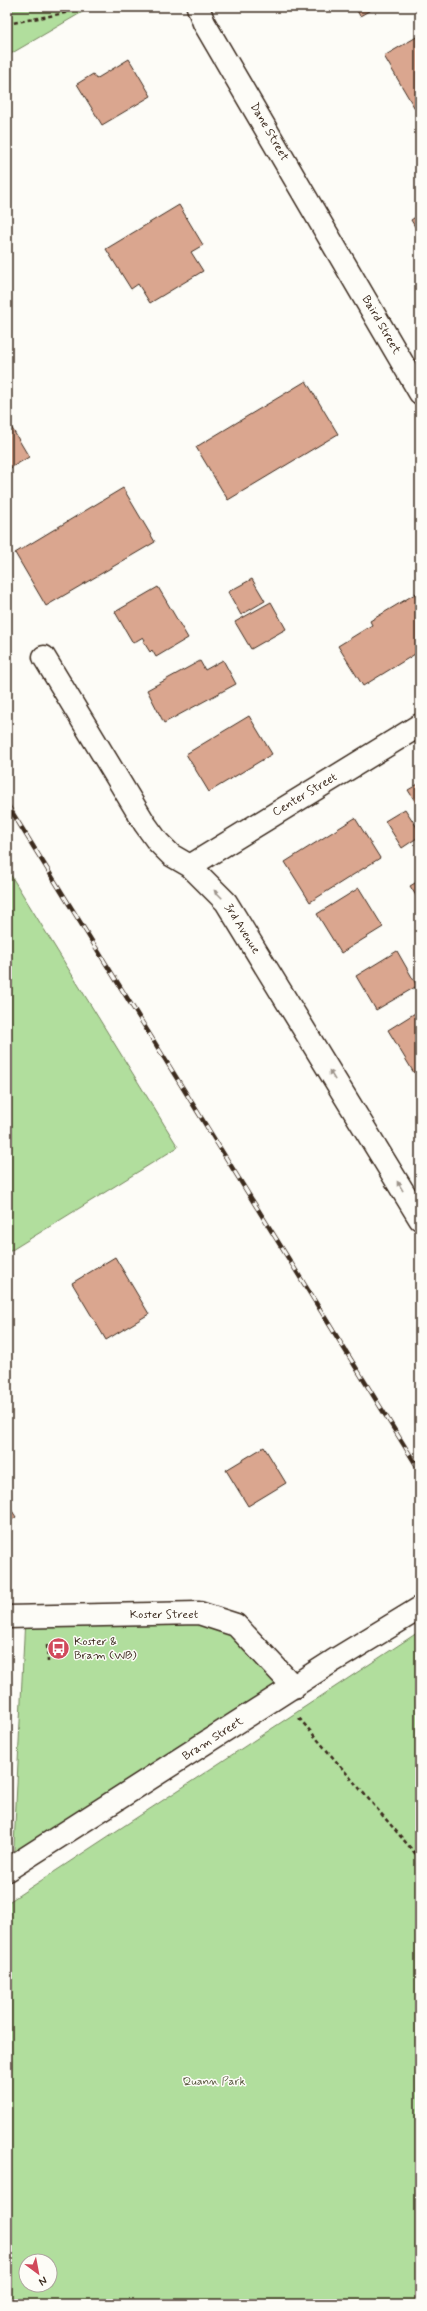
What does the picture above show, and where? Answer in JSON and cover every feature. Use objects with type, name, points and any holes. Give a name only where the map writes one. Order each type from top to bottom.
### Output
[{"type":"street","name":"Dane Street","points":[[198,7],[204,23],[341,257]]},
{"type":"street","name":"Baird Street","points":[[341,257],[420,393]]},
{"type":"street","name":"3rd Avenue","points":[[44,657],[145,824],[158,842],[171,855],[190,866],[226,902],[420,1219]]},
{"type":"street","name":"Center Street","points":[[190,866],[420,725]]},
{"type":"street","name":"Bram Street","points":[[7,1870],[420,1608]]},
{"type":"street","name":"Koster Street","points":[[7,1617],[199,1613],[236,1625],[287,1691]]},
{"type":"path","points":[[7,24],[65,13],[76,7]]},
{"type":"path","points":[[287,1691],[420,1859]]},
{"type":"green space","points":[[7,7],[91,7],[7,56]]},
{"type":"green space","points":[[7,869],[178,1147],[7,1253]]},
{"type":"green space","points":[[25,1617],[236,1625],[294,1687],[13,1867]]},
{"type":"green space","name":"Quann Park","points":[[420,1631],[420,2304],[7,2304],[7,1903]]},
{"type":"building","points":[[355,7],[376,7],[360,16]]},
{"type":"building","points":[[420,35],[420,110],[417,112],[384,56]]},
{"type":"building","points":[[129,59],[151,96],[102,125],[77,84],[93,74],[96,79]]},
{"type":"building","points":[[179,205],[203,245],[191,252],[203,271],[150,303],[138,284],[131,289],[106,249]]},
{"type":"building","points":[[420,214],[420,235],[411,220]]},
{"type":"building","points":[[306,381],[338,434],[228,500],[196,447]]},
{"type":"building","points":[[7,420],[29,457],[7,470]]},
{"type":"building","points":[[123,488],[155,542],[46,606],[15,553]]},
{"type":"building","points":[[252,579],[265,601],[241,615],[228,592]]},
{"type":"building","points":[[158,587],[188,638],[156,657],[152,650],[150,652],[143,641],[145,640],[143,637],[133,643],[115,612]]},
{"type":"building","points":[[420,591],[420,651],[363,686],[338,646],[372,625],[370,621]]},
{"type":"building","points":[[271,602],[286,629],[251,649],[235,622]]},
{"type":"building","points":[[223,660],[236,684],[164,723],[147,690],[200,661],[205,670]]},
{"type":"building","points":[[249,716],[272,754],[209,792],[186,754]]},
{"type":"building","points":[[420,783],[420,809],[408,790]]},
{"type":"building","points":[[405,809],[420,832],[420,836],[402,848],[385,821]]},
{"type":"building","points":[[355,818],[380,858],[310,902],[285,862]]},
{"type":"building","points":[[420,880],[420,902],[410,886]]},
{"type":"building","points":[[359,888],[383,927],[341,953],[317,914]]},
{"type":"building","points":[[397,951],[417,986],[376,1010],[356,976]]},
{"type":"building","points":[[420,1010],[420,1069],[414,1073],[388,1030]]},
{"type":"building","points":[[115,1257],[149,1314],[106,1340],[72,1283]]},
{"type":"building","points":[[264,1447],[286,1483],[248,1506],[226,1470]]},
{"type":"building","points":[[7,1503],[16,1517],[7,1523]]},
{"type":"railway","points":[[7,804],[420,1471]]},
{"type":"place","name":"Koster & Bram (WB)","points":[[59,1649]]}]
